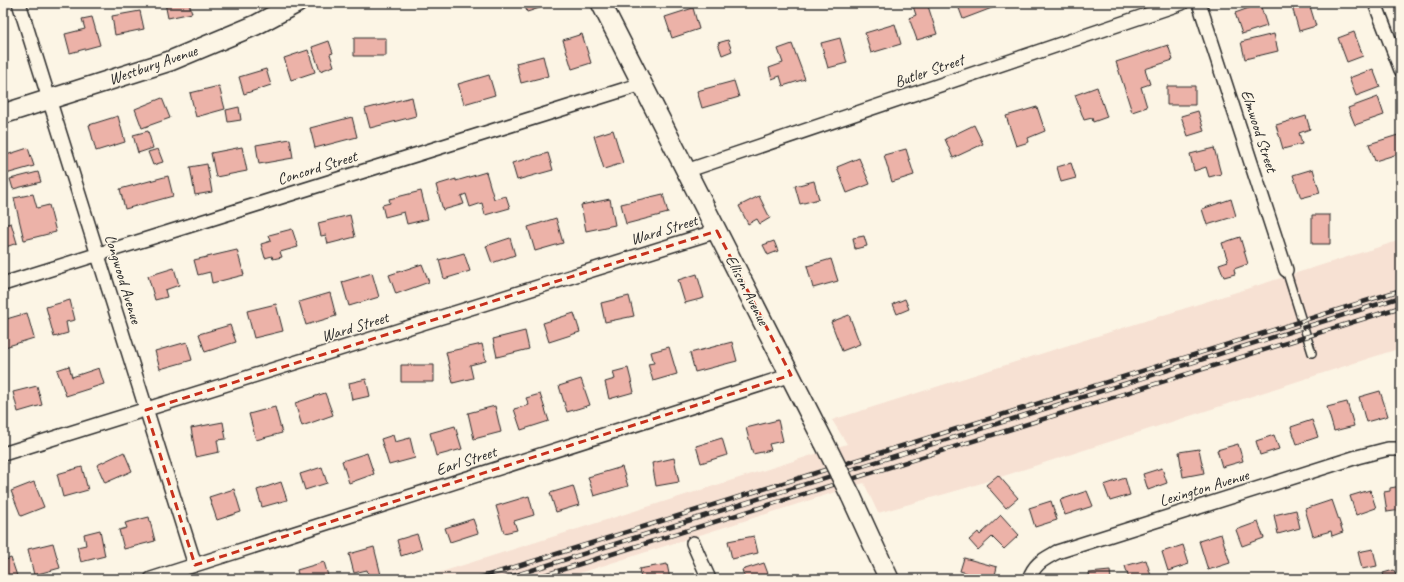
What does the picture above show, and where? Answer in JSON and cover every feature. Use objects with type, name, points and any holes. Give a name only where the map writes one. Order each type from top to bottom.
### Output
[{"type":"street","name":"Longwood Avenue","points":[[19,3],[195,565]]},
{"type":"street","name":"Westbury Avenue","points":[[3,114],[170,61],[256,25],[297,3]]},
{"type":"street","name":"Ellison Avenue","points":[[601,3],[791,375],[851,496],[889,579]]},
{"type":"street","name":"Butler Street","points":[[686,171],[1182,3]]},
{"type":"street","name":"Elmwood Street","points":[[1199,3],[1286,270]]},
{"type":"street","points":[[1376,3],[1401,70]]},
{"type":"street","name":"Concord Street","points":[[3,284],[642,84]]},
{"type":"street","name":"Ward Street","points":[[3,454],[717,231]]},
{"type":"street","name":"Earl Street","points":[[151,579],[791,375]]},
{"type":"street","name":"Lexington Avenue","points":[[1029,579],[1032,570],[1038,563],[1057,552],[1357,457],[1388,449],[1401,449]]},
{"type":"street","points":[[692,543],[709,579]]},
{"type":"lane","points":[[1286,270],[1312,353]]},
{"type":"highlighted area","points":[[717,231],[791,375],[195,565],[146,410]]},
{"type":"shaded area","points":[[1401,240],[1401,348],[966,488],[878,513],[864,483],[561,579],[419,579],[847,444],[832,420]]},
{"type":"building","points":[[165,3],[189,3],[192,13],[168,18]]},
{"type":"building","points":[[423,3],[437,3],[423,6]]},
{"type":"building","points":[[524,3],[545,3],[546,6],[527,12]]},
{"type":"building","points":[[912,3],[927,3],[937,34],[917,40],[909,18],[916,15]]},
{"type":"building","points":[[957,3],[1005,3],[963,19]]},
{"type":"building","points":[[1291,3],[1309,3],[1316,26],[1299,31]]},
{"type":"building","points":[[1260,4],[1267,26],[1242,34],[1235,13]]},
{"type":"building","points":[[693,8],[699,29],[672,38],[665,17]]},
{"type":"building","points":[[140,11],[144,29],[115,35],[112,16]]},
{"type":"building","points":[[92,17],[100,45],[70,53],[65,34],[85,29],[82,19]]},
{"type":"building","points":[[895,24],[901,44],[871,53],[865,33]]},
{"type":"building","points":[[1354,32],[1363,56],[1347,62],[1338,38]]},
{"type":"building","points":[[582,34],[591,63],[572,69],[563,40]]},
{"type":"building","points":[[1274,34],[1278,51],[1245,59],[1241,42]]},
{"type":"building","points":[[354,38],[386,38],[386,56],[354,56]]},
{"type":"building","points":[[840,38],[847,63],[828,68],[821,43]]},
{"type":"building","points":[[728,40],[732,51],[722,55],[718,43]]},
{"type":"building","points":[[329,41],[333,53],[330,54],[334,66],[320,71],[312,47]]},
{"type":"building","points":[[792,44],[805,79],[783,86],[780,76],[772,79],[769,68],[783,63],[778,49]]},
{"type":"building","points":[[1168,45],[1173,60],[1145,69],[1150,84],[1141,87],[1147,107],[1132,112],[1116,62]]},
{"type":"building","points":[[308,50],[315,72],[291,80],[284,58]]},
{"type":"building","points":[[543,56],[548,76],[521,83],[516,63]]},
{"type":"building","points":[[266,69],[271,85],[244,94],[239,77]]},
{"type":"building","points":[[1373,69],[1380,87],[1356,96],[1349,78]]},
{"type":"building","points":[[489,75],[495,95],[464,104],[458,84]]},
{"type":"building","points":[[734,81],[739,97],[702,108],[697,91]]},
{"type":"building","points":[[219,86],[225,109],[196,117],[190,93]]},
{"type":"building","points":[[1167,86],[1195,86],[1195,105],[1167,105]]},
{"type":"building","points":[[1097,87],[1107,117],[1093,122],[1092,118],[1084,120],[1075,95]]},
{"type":"building","points":[[412,97],[416,116],[370,128],[365,109]]},
{"type":"building","points":[[1378,97],[1384,115],[1355,125],[1348,108]]},
{"type":"building","points":[[162,98],[170,118],[142,128],[135,109]]},
{"type":"building","points":[[239,107],[241,120],[228,122],[226,110]]},
{"type":"building","points":[[1037,107],[1045,131],[1028,138],[1029,142],[1016,146],[1006,116]]},
{"type":"building","points":[[1198,111],[1204,131],[1188,136],[1181,116]]},
{"type":"building","points":[[118,116],[125,142],[96,151],[89,125]]},
{"type":"building","points":[[1306,116],[1310,129],[1299,133],[1302,144],[1283,149],[1276,125]]},
{"type":"building","points":[[352,117],[357,137],[315,148],[310,128]]},
{"type":"building","points":[[974,125],[983,144],[953,158],[945,139]]},
{"type":"building","points":[[613,130],[623,163],[604,169],[594,136]]},
{"type":"building","points":[[148,131],[153,148],[138,153],[133,135]]},
{"type":"building","points":[[1398,135],[1401,153],[1375,161],[1369,144]]},
{"type":"building","points":[[290,139],[293,158],[259,164],[256,145]]},
{"type":"building","points":[[242,147],[247,171],[216,177],[211,153]]},
{"type":"building","points":[[28,148],[34,166],[6,174],[3,156]]},
{"type":"building","points":[[1214,148],[1221,174],[1209,177],[1206,167],[1194,171],[1190,154]]},
{"type":"building","points":[[158,149],[163,162],[153,165],[148,152]]},
{"type":"building","points":[[906,149],[914,175],[892,182],[884,155]]},
{"type":"building","points":[[548,153],[553,170],[517,180],[512,163]]},
{"type":"building","points":[[859,158],[870,184],[847,193],[837,167]]},
{"type":"building","points":[[1071,163],[1076,178],[1061,182],[1057,167]]},
{"type":"building","points":[[207,164],[212,192],[195,195],[190,167]]},
{"type":"building","points":[[1313,169],[1320,193],[1301,198],[1293,175]]},
{"type":"building","points":[[38,172],[41,182],[13,189],[10,179]]},
{"type":"building","points":[[486,172],[494,199],[506,196],[510,208],[485,215],[482,203],[470,207],[466,194],[461,196],[464,204],[443,210],[436,185]]},
{"type":"building","points":[[168,176],[173,196],[125,209],[120,189]]},
{"type":"building","points":[[814,181],[819,199],[800,204],[795,186]]},
{"type":"building","points":[[421,191],[428,219],[407,224],[404,212],[385,217],[382,205],[390,203],[389,199]]},
{"type":"building","points":[[33,194],[37,208],[49,205],[56,232],[24,240],[14,198]]},
{"type":"building","points":[[663,194],[668,213],[626,224],[621,204]]},
{"type":"building","points":[[759,196],[770,218],[760,224],[757,219],[748,224],[739,206]]},
{"type":"building","points":[[610,199],[615,225],[586,231],[581,205]]},
{"type":"building","points":[[1231,199],[1236,216],[1207,225],[1202,209]]},
{"type":"building","points":[[1401,206],[1401,217],[1397,207]]},
{"type":"building","points":[[350,215],[355,237],[328,244],[326,235],[321,236],[318,223]]},
{"type":"building","points":[[1312,215],[1330,215],[1330,244],[1312,244]]},
{"type":"building","points":[[556,218],[563,243],[535,251],[528,227]]},
{"type":"building","points":[[11,223],[17,243],[3,248],[3,225]]},
{"type":"building","points":[[292,229],[298,247],[280,252],[282,257],[273,259],[272,256],[265,258],[261,244],[271,241],[269,235]]},
{"type":"building","points":[[864,236],[867,246],[855,249],[853,238]]},
{"type":"building","points":[[1240,237],[1248,264],[1234,269],[1235,274],[1224,277],[1219,264],[1228,261],[1222,243]]},
{"type":"building","points":[[510,238],[515,255],[492,263],[486,246]]},
{"type":"building","points":[[774,241],[778,251],[768,255],[763,245]]},
{"type":"building","points":[[237,250],[244,275],[212,283],[210,272],[198,275],[194,260]]},
{"type":"building","points":[[464,253],[470,271],[444,279],[439,260]]},
{"type":"building","points":[[831,259],[838,281],[813,288],[807,266]]},
{"type":"building","points":[[422,264],[429,282],[396,294],[389,275]]},
{"type":"building","points":[[174,268],[179,285],[165,290],[167,297],[155,300],[148,276]]},
{"type":"building","points":[[372,273],[379,297],[349,306],[342,282]]},
{"type":"building","points":[[697,274],[704,298],[685,303],[678,280]]},
{"type":"building","points":[[330,293],[336,316],[306,325],[299,302]]},
{"type":"building","points":[[629,296],[634,316],[605,322],[601,303]]},
{"type":"building","points":[[905,299],[909,309],[897,314],[893,304]]},
{"type":"building","points":[[70,300],[75,320],[66,322],[68,333],[54,337],[46,307]]},
{"type":"building","points":[[276,304],[283,331],[254,338],[247,311]]},
{"type":"building","points":[[27,313],[34,338],[5,347],[3,339],[3,320]]},
{"type":"building","points":[[574,313],[580,332],[549,342],[543,323]]},
{"type":"building","points":[[849,315],[860,344],[842,351],[831,322]]},
{"type":"building","points":[[230,325],[236,342],[205,352],[199,334]]},
{"type":"building","points":[[525,331],[529,349],[497,357],[493,339]]},
{"type":"building","points":[[187,342],[192,360],[160,369],[155,351]]},
{"type":"building","points":[[732,342],[737,361],[695,372],[690,353]]},
{"type":"building","points":[[482,344],[486,361],[470,365],[473,378],[453,383],[446,352]]},
{"type":"building","points":[[669,347],[677,374],[653,381],[648,364],[654,363],[651,352]]},
{"type":"building","points":[[401,365],[434,365],[434,382],[401,382]]},
{"type":"building","points":[[69,366],[72,377],[99,368],[104,384],[66,396],[57,370]]},
{"type":"building","points":[[628,368],[634,392],[609,399],[605,382],[615,379],[613,372]]},
{"type":"building","points":[[366,379],[370,396],[352,400],[349,383]]},
{"type":"building","points":[[581,379],[590,405],[567,412],[559,386]]},
{"type":"building","points":[[37,386],[42,405],[18,412],[13,392]]},
{"type":"building","points":[[1380,391],[1388,416],[1366,422],[1359,397]]},
{"type":"building","points":[[325,393],[333,415],[302,426],[295,403]]},
{"type":"building","points":[[540,394],[549,421],[521,430],[514,409],[529,405],[526,398]]},
{"type":"building","points":[[1347,402],[1354,426],[1334,431],[1327,407]]},
{"type":"building","points":[[495,406],[501,432],[474,439],[468,413]]},
{"type":"building","points":[[275,407],[282,433],[256,440],[249,414]]},
{"type":"building","points":[[778,420],[783,441],[769,444],[771,450],[753,454],[746,428]]},
{"type":"building","points":[[1312,420],[1318,437],[1297,444],[1291,427]]},
{"type":"building","points":[[223,422],[226,439],[217,440],[219,452],[196,457],[191,428]]},
{"type":"building","points":[[455,426],[462,449],[436,456],[430,433]]},
{"type":"building","points":[[393,435],[395,442],[410,438],[415,458],[389,465],[381,439]]},
{"type":"building","points":[[1274,435],[1279,449],[1260,455],[1256,441]]},
{"type":"building","points":[[722,438],[727,455],[701,463],[696,446]]},
{"type":"building","points":[[1238,444],[1243,461],[1222,467],[1217,450]]},
{"type":"building","points":[[1199,449],[1204,473],[1183,477],[1179,452]]},
{"type":"building","points":[[124,452],[132,471],[105,483],[97,465]]},
{"type":"building","points":[[367,453],[374,474],[349,483],[342,461]]},
{"type":"building","points":[[674,458],[679,482],[656,486],[652,463]]},
{"type":"building","points":[[82,467],[88,490],[63,497],[57,474]]},
{"type":"building","points":[[322,467],[327,483],[305,490],[300,474]]},
{"type":"building","points":[[622,467],[628,486],[594,496],[588,477]]},
{"type":"building","points":[[1162,468],[1167,483],[1148,490],[1143,474]]},
{"type":"building","points":[[998,475],[1018,498],[1006,508],[986,485]]},
{"type":"building","points":[[1125,478],[1130,495],[1110,501],[1104,485]]},
{"type":"building","points":[[34,482],[44,507],[21,516],[11,491]]},
{"type":"building","points":[[281,482],[287,500],[262,507],[257,490]]},
{"type":"building","points":[[573,486],[579,505],[556,512],[550,493]]},
{"type":"building","points":[[1401,486],[1401,510],[1387,512],[1384,492],[1390,491],[1390,488]]},
{"type":"building","points":[[234,489],[241,512],[217,520],[209,497]]},
{"type":"building","points":[[1370,490],[1376,508],[1356,515],[1350,496]]},
{"type":"building","points":[[1087,491],[1093,506],[1065,515],[1060,500]]},
{"type":"building","points":[[529,496],[534,515],[514,521],[517,530],[504,533],[496,506]]},
{"type":"building","points":[[1332,500],[1343,532],[1332,536],[1331,531],[1313,536],[1305,509]]},
{"type":"building","points":[[1051,501],[1057,520],[1035,527],[1029,508]]},
{"type":"building","points":[[1296,510],[1300,528],[1278,534],[1274,515]]},
{"type":"building","points":[[1001,515],[1019,535],[1004,549],[992,537],[978,550],[969,540],[978,532],[980,535]]},
{"type":"building","points":[[149,517],[155,541],[124,549],[119,530],[127,528],[125,523]]},
{"type":"building","points":[[473,519],[478,533],[450,542],[445,528]]},
{"type":"building","points":[[1258,522],[1264,538],[1242,546],[1236,530]]},
{"type":"building","points":[[100,530],[105,556],[81,562],[77,547],[86,545],[84,534]]},
{"type":"building","points":[[417,534],[422,549],[401,556],[397,540]]},
{"type":"building","points":[[1221,534],[1230,563],[1208,570],[1199,541]]},
{"type":"building","points":[[754,536],[758,553],[732,559],[728,541]]},
{"type":"building","points":[[53,543],[60,568],[34,575],[28,549]]},
{"type":"building","points":[[1183,545],[1189,564],[1168,571],[1162,552]]},
{"type":"building","points":[[374,547],[381,575],[369,578],[367,570],[354,573],[349,554]]},
{"type":"building","points":[[1373,549],[1377,566],[1362,569],[1358,552]]},
{"type":"building","points":[[11,558],[18,579],[3,579],[3,561]]},
{"type":"building","points":[[964,558],[997,567],[994,579],[965,579],[967,573],[960,571]]},
{"type":"building","points":[[1146,560],[1152,579],[1129,579],[1125,566]]},
{"type":"building","points":[[324,562],[329,579],[299,579],[297,570]]},
{"type":"building","points":[[764,563],[770,579],[745,579],[742,570]]},
{"type":"building","points":[[667,564],[670,579],[641,579],[639,569]]},
{"type":"building","points":[[1394,570],[1397,579],[1385,579],[1383,573]]},
{"type":"building","points":[[1110,571],[1111,579],[1090,579],[1089,573]]},
{"type":"building","points":[[589,574],[591,579],[576,579]]},
{"type":"building","points":[[613,574],[615,579],[599,579],[599,578]]},
{"type":"railway","points":[[476,579],[1401,290]]},
{"type":"railway","points":[[503,579],[1401,297]]},
{"type":"railway","points":[[532,579],[1401,307]]}]
